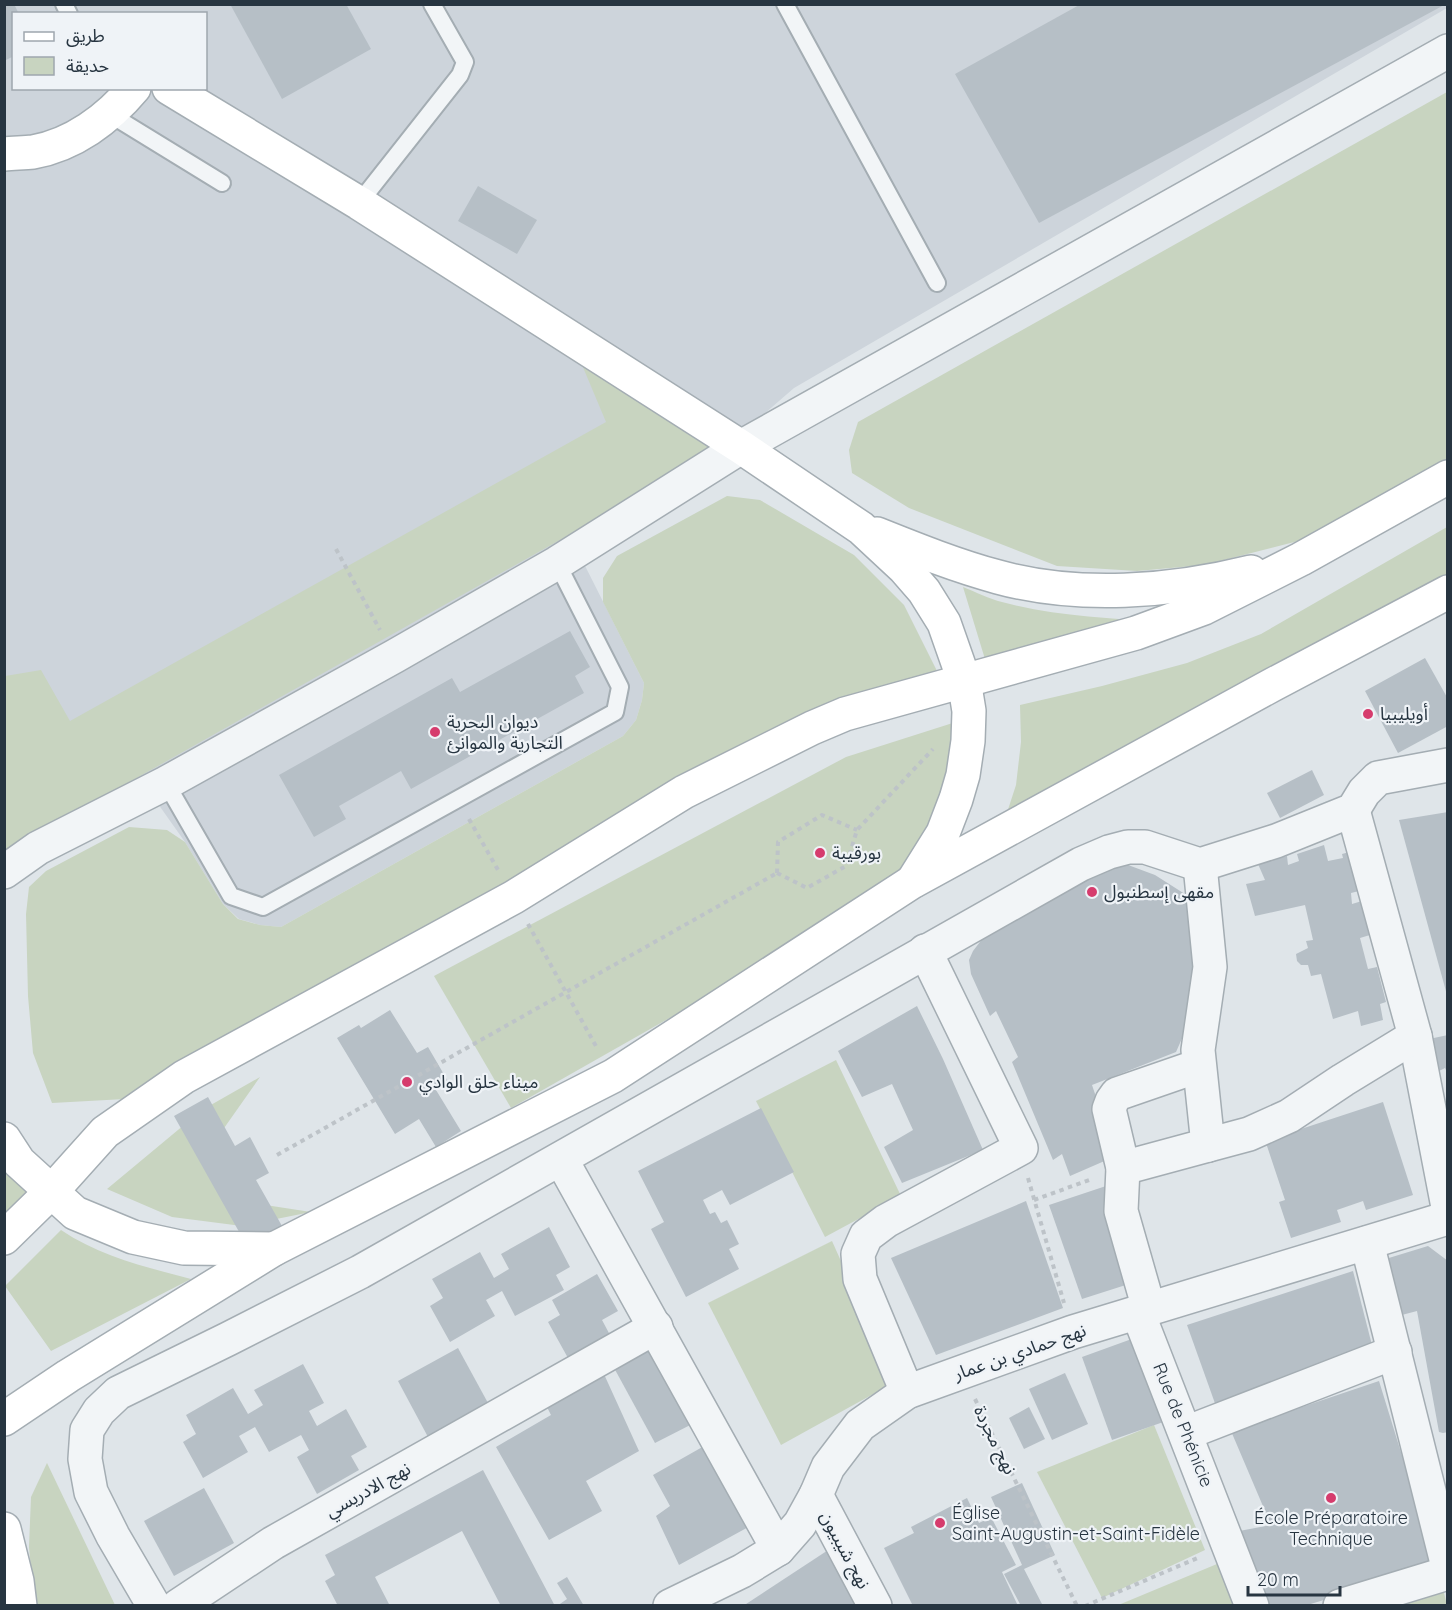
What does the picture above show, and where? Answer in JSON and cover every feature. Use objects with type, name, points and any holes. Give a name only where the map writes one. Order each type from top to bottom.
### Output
[{"type":"main road","points":[[4,154],[32,152],[61,144],[84,134],[132,90]]},
{"type":"main road","points":[[172,90],[359,203],[741,447],[861,528],[904,568],[924,591],[944,623],[964,680],[969,711],[968,741],[963,775],[943,833],[912,882]]},
{"type":"main road","points":[[4,1238],[52,1191],[105,1132],[184,1077],[514,897],[684,792],[845,714],[1136,633],[1204,608],[1301,559],[1448,477]]},
{"type":"main road","points":[[861,528],[928,554],[998,577],[1051,587],[1099,590],[1158,588],[1232,576],[1301,559]]},
{"type":"main road","points":[[4,1419],[68,1376],[274,1249],[613,1076],[912,882],[1448,592]]},
{"type":"main road","points":[[4,1139],[19,1162],[75,1213],[133,1237],[184,1248],[274,1249]]},
{"type":"main road","points":[[4,1529],[17,1581],[20,1605]]},
{"type":"street","points":[[4,872],[38,848],[166,783],[395,656],[557,563],[741,447],[1448,51]]},
{"type":"street","points":[[154,1605],[113,1536],[91,1492],[85,1459],[87,1430],[99,1411],[118,1393],[360,1272],[1081,864],[1109,852],[1128,847],[1145,847],[1200,865],[1276,841],[1353,810],[1364,792],[1378,778],[1448,765]]},
{"type":"street","points":[[1353,810],[1415,1036],[1448,1207]]},
{"type":"street","points":[[1200,865],[1210,967],[1199,1040],[1198,1066],[1208,1145]]},
{"type":"street","points":[[907,1392],[860,1279],[858,1254],[866,1236],[886,1221],[1021,1148],[926,951]]},
{"type":"street","points":[[1123,1168],[1249,1134],[1289,1116],[1415,1036]]},
{"type":"street","name":"Rue de Phénicie","points":[[1198,1066],[1117,1094],[1109,1109],[1123,1168],[1122,1211],[1143,1311],[1186,1433],[1252,1605]]},
{"type":"street","points":[[561,1159],[778,1549]]},
{"type":"street","name":"نهج حمادي بن عمار","points":[[674,1605],[742,1571],[778,1549],[800,1524],[828,1467],[860,1425],[907,1392],[1072,1332],[1448,1218]]},
{"type":"street","points":[[1367,1243],[1395,1352],[1435,1460],[1448,1567]]},
{"type":"street","name":"نهج الادريسي","points":[[178,1605],[273,1543],[656,1327]]},
{"type":"street","points":[[1186,1433],[1395,1352]]},
{"type":"street","name":"نهج شيبيون","points":[[816,1495],[875,1605]]},
{"type":"street","points":[[1360,1603],[1448,1573]]},
{"type":"lane","points":[[359,203],[460,75],[465,62],[432,4]]},
{"type":"lane","points":[[789,6],[937,283]]},
{"type":"lane","points":[[108,113],[222,183]]},
{"type":"lane","points":[[166,783],[231,896],[263,907],[615,712],[620,687],[557,563]]},
{"type":"path","points":[[336,549],[395,656]]},
{"type":"path","points":[[777,873],[807,888],[846,866],[857,830],[936,746]]},
{"type":"path","points":[[777,873],[778,842],[822,815],[857,830]]},
{"type":"path","points":[[277,1155],[777,873]]},
{"type":"path","points":[[1021,1148],[1072,1332]]},
{"type":"path","points":[[1034,1200],[1123,1168]]},
{"type":"path","name":"نهج مجردة","points":[[962,1372],[1077,1605]]},
{"type":"path","points":[[1085,1605],[1230,1545]]},
{"type":"shaded area","points":[[5,5],[1447,5],[1447,8],[794,388],[727,446],[569,534],[644,683],[636,720],[623,736],[281,927],[260,925],[239,919],[223,904],[185,842],[139,777],[5,852]]},
{"type":"green space","points":[[1447,92],[1447,467],[1310,538],[1204,565],[1137,571],[1057,566],[909,508],[852,473],[849,450],[858,422]]},
{"type":"green space","points":[[577,353],[727,446],[5,852],[5,676],[41,670],[70,721],[606,422]]},
{"type":"green space","points":[[727,496],[760,500],[854,555],[904,605],[937,671],[809,718],[125,1099],[52,1103],[33,1053],[28,996],[26,914],[29,887],[46,871],[129,827],[167,830],[185,842],[223,904],[238,919],[260,925],[281,927],[623,736],[636,720],[644,683],[603,602],[603,578],[617,556]]},
{"type":"green space","points":[[1447,527],[1447,581],[1001,831],[1016,785],[1021,742],[1020,705],[1187,663],[1261,634]]},
{"type":"green space","points":[[963,587],[997,601],[1022,607],[1081,616],[1161,622],[988,669]]},
{"type":"green space","points":[[959,721],[954,775],[924,844],[881,898],[511,1108],[434,976],[846,757]]},
{"type":"green space","points":[[836,1060],[901,1196],[825,1237],[756,1101]]},
{"type":"green space","points":[[260,1077],[222,1131],[253,1203],[311,1212],[242,1226],[172,1217],[107,1189],[202,1110]]},
{"type":"green space","points":[[4,1156],[28,1190],[5,1214],[4,1214]]},
{"type":"green space","points":[[61,1230],[108,1254],[191,1279],[51,1351],[5,1286]]},
{"type":"green space","points":[[832,1241],[895,1382],[781,1445],[708,1303]]},
{"type":"green space","points":[[1154,1425],[1205,1550],[1102,1598],[1037,1472]]},
{"type":"green space","points":[[47,1463],[115,1605],[34,1605],[29,1547],[31,1497]]},
{"type":"green space","points":[[1229,1559],[1247,1606],[1116,1606]]},
{"type":"green space","points":[[1442,1585],[1447,1605],[1377,1605]]},
{"type":"building","points":[[4,4],[14,4],[18,12],[12,12],[12,57],[4,61]]},
{"type":"building","points":[[230,4],[346,4],[371,49],[282,99]]},
{"type":"building","points":[[1081,4],[1446,4],[1039,223],[955,74]]},
{"type":"building","points":[[478,186],[537,220],[517,254],[458,221]]},
{"type":"building","name":"ديوان البحرية التجارية والموانئ","points":[[570,631],[590,667],[575,676],[584,693],[411,789],[401,771],[339,806],[346,819],[314,837],[279,775],[452,678],[460,692]]},
{"type":"building","points":[[1425,658],[1448,699],[1448,726],[1398,753],[1365,691]]},
{"type":"building","points":[[1312,770],[1324,795],[1280,818],[1267,793]]},
{"type":"building","points":[[1448,812],[1448,995],[1447,995],[1399,820]]},
{"type":"building","points":[[1324,845],[1328,861],[1343,858],[1342,854],[1353,851],[1363,890],[1351,893],[1352,904],[1362,901],[1370,935],[1360,938],[1368,969],[1377,967],[1386,1002],[1380,1004],[1383,1020],[1361,1026],[1358,1011],[1333,1019],[1321,974],[1311,976],[1308,965],[1301,965],[1297,961],[1296,954],[1308,948],[1306,941],[1313,940],[1305,905],[1255,916],[1246,884],[1265,880],[1258,864],[1287,856],[1288,865],[1299,861],[1297,854]]},
{"type":"building","points":[[1120,862],[1155,875],[1188,896],[1197,966],[1187,1027],[1176,1052],[1092,1085],[1116,1156],[1070,1176],[1062,1154],[1053,1160],[1012,1062],[1018,1057],[996,1011],[990,1016],[971,974],[969,960],[983,938]]},
{"type":"building","points":[[917,1006],[983,1150],[902,1183],[884,1147],[913,1130],[892,1084],[862,1097],[838,1051]]},
{"type":"building","points":[[390,1010],[417,1053],[428,1047],[449,1083],[436,1090],[461,1131],[436,1147],[419,1119],[395,1134],[337,1038],[359,1025],[361,1028]]},
{"type":"building","points":[[1448,1035],[1448,1074],[1445,1068],[1435,1073],[1429,1039]]},
{"type":"building","points":[[208,1097],[235,1146],[250,1137],[269,1173],[256,1180],[282,1226],[247,1246],[174,1116]]},
{"type":"building","points":[[1383,1102],[1413,1195],[1366,1210],[1363,1201],[1337,1210],[1341,1222],[1291,1238],[1279,1202],[1285,1200],[1264,1137],[1299,1125],[1301,1129]]},
{"type":"building","points":[[761,1108],[794,1172],[730,1205],[722,1190],[703,1200],[710,1214],[715,1212],[721,1223],[727,1220],[739,1244],[729,1249],[739,1269],[686,1297],[651,1229],[664,1222],[638,1171]]},
{"type":"building","points":[[1112,1184],[1132,1283],[1082,1299],[1049,1205]]},
{"type":"building","points":[[1026,1201],[1063,1308],[936,1355],[891,1258]]},
{"type":"building","points":[[549,1227],[570,1267],[556,1275],[564,1290],[515,1316],[502,1291],[486,1300],[495,1316],[450,1342],[430,1306],[443,1298],[432,1279],[480,1252],[494,1278],[509,1269],[501,1254]]},
{"type":"building","points":[[1428,1246],[1448,1261],[1448,1432],[1443,1433],[1439,1432],[1417,1311],[1394,1317],[1379,1261]]},
{"type":"building","points":[[1353,1271],[1374,1353],[1217,1409],[1187,1325]]},
{"type":"building","points":[[597,1274],[618,1311],[602,1320],[610,1335],[568,1358],[548,1322],[560,1315],[552,1300]]},
{"type":"building","points":[[648,1332],[702,1419],[655,1443],[607,1355]]},
{"type":"building","points":[[1140,1336],[1169,1420],[1112,1440],[1082,1357]]},
{"type":"building","points":[[458,1348],[488,1403],[428,1437],[398,1381]]},
{"type":"building","points":[[303,1364],[324,1403],[309,1411],[317,1426],[346,1409],[367,1447],[351,1456],[359,1470],[317,1494],[297,1457],[309,1450],[301,1435],[269,1452],[255,1427],[239,1436],[248,1452],[203,1478],[183,1442],[196,1434],[186,1415],[233,1388],[248,1414],[263,1405],[254,1390]]},
{"type":"building","points":[[603,1372],[639,1451],[586,1481],[602,1511],[549,1540],[496,1447],[551,1415],[545,1403]]},
{"type":"building","points":[[1065,1373],[1088,1424],[1052,1440],[1029,1389]]},
{"type":"building","points":[[1379,1381],[1436,1566],[1304,1606],[1266,1606],[1234,1532],[1271,1525],[1231,1431]]},
{"type":"building","points":[[1029,1407],[1045,1439],[1024,1449],[1009,1418]]},
{"type":"building","points":[[720,1437],[763,1519],[679,1565],[656,1516],[670,1506],[653,1475]]},
{"type":"building","points":[[483,1470],[555,1606],[501,1606],[462,1531],[375,1577],[390,1606],[338,1606],[325,1581],[335,1575],[325,1555]]},
{"type":"building","points":[[1022,1483],[1055,1555],[1024,1569],[1042,1604],[1040,1606],[1021,1606],[1004,1574],[1022,1565],[991,1497]]},
{"type":"building","points":[[204,1488],[234,1543],[174,1576],[144,1521]]},
{"type":"building","points":[[967,1498],[979,1523],[991,1517],[1016,1565],[1002,1572],[1018,1606],[913,1606],[884,1548],[914,1533],[911,1527]]},
{"type":"building","points":[[848,1537],[884,1606],[743,1606]]},
{"type":"building","points":[[567,1577],[584,1606],[557,1606],[567,1599],[557,1583]]},
{"type":"place","name":"أويليبيا","points":[[1368,714]]},
{"type":"place","name":"ديوان البحرية التجارية والموانئ","points":[[435,732]]},
{"type":"place","name":"بورقيبة","points":[[820,853]]},
{"type":"place","name":"مقهى إسطنبول","points":[[1092,892]]},
{"type":"place","name":"ميناء حلق الوادي","points":[[407,1082]]},
{"type":"place","name":"École Préparatoire Technique","points":[[1331,1498]]},
{"type":"place","name":"Église Saint-Augustin-et-Saint-Fidèle","points":[[940,1523]]}]
